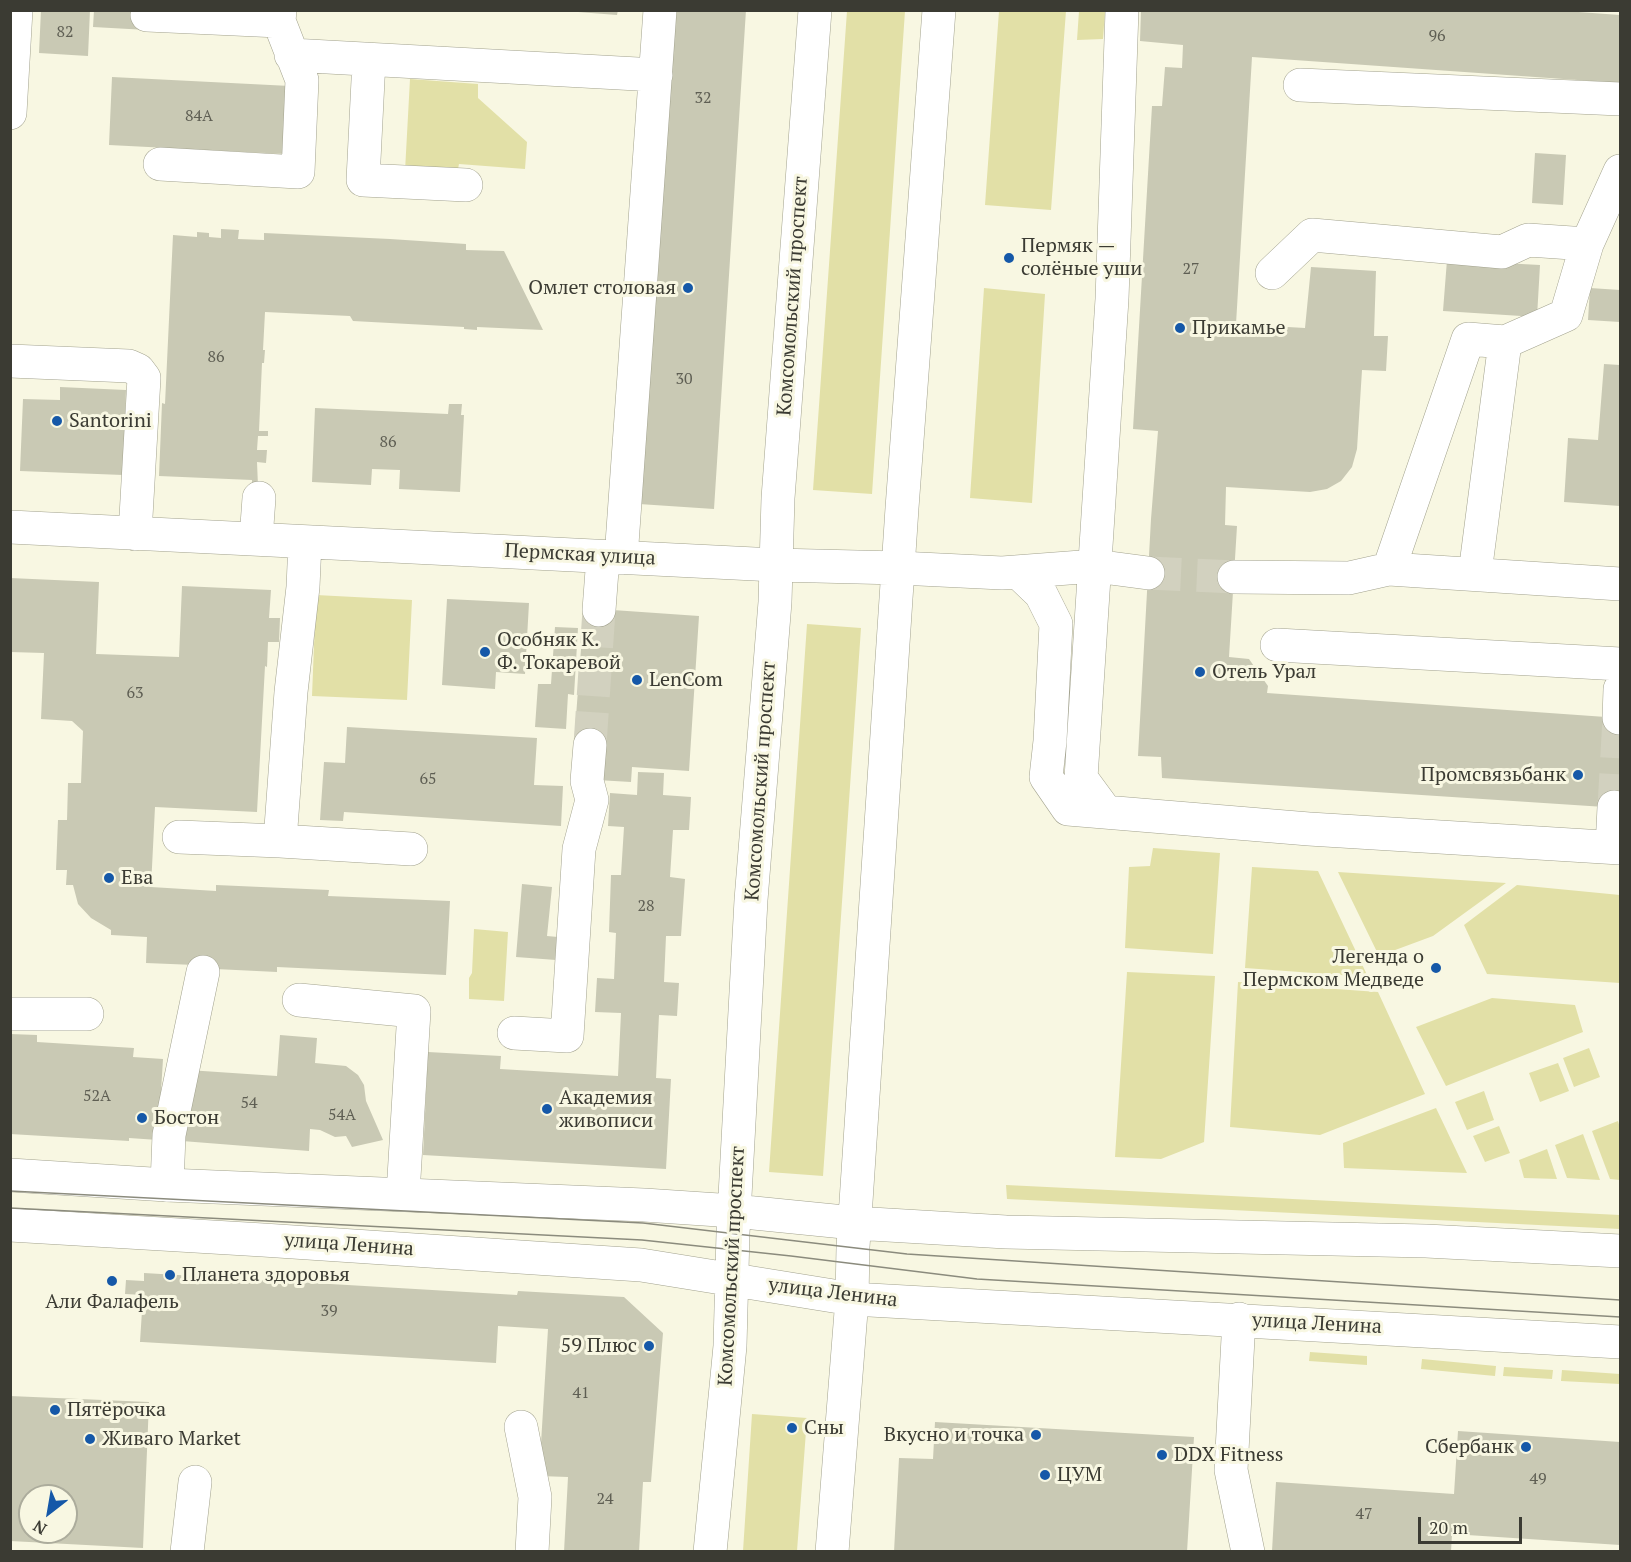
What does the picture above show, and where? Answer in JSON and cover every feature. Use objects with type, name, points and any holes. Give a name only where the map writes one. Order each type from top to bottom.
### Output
[{"type":"main road","points":[[10,113],[16,10]]},
{"type":"main road","points":[[599,610],[612,557],[660,10]]},
{"type":"main road","name":"Комсомольский проспект","points":[[710,1551],[730,1346],[734,1211],[751,900],[775,602],[778,498],[815,10]]},
{"type":"main road","points":[[832,1551],[852,1299],[854,1223],[902,508],[939,10]]},
{"type":"main road","points":[[1106,812],[1081,778],[1113,278],[1122,10]]},
{"type":"main road","points":[[147,15],[280,16],[291,55],[302,80],[298,172],[160,164]]},
{"type":"main road","points":[[291,55],[656,75]]},
{"type":"main road","points":[[369,60],[363,180],[466,185]]},
{"type":"main road","points":[[1300,85],[1620,99]]},
{"type":"main road","points":[[1389,569],[1468,339],[1505,342],[1566,315],[1587,244],[1620,171]]},
{"type":"main road","points":[[1272,273],[1312,235],[1502,252],[1528,240],[1587,244]]},
{"type":"main road","points":[[1475,573],[1505,342]]},
{"type":"main road","points":[[10,361],[129,366],[138,370],[144,378],[135,534]]},
{"type":"main road","points":[[256,539],[259,498]]},
{"type":"main road","name":"Пермская улица","points":[[10,527],[775,565],[899,567],[1002,573],[1095,566],[1148,573]]},
{"type":"main road","points":[[280,841],[305,542]]},
{"type":"main road","points":[[1234,578],[1349,578],[1389,569],[1620,584]]},
{"type":"main road","points":[[1018,572],[1041,594],[1056,624],[1046,777],[1068,809],[1309,829],[1616,847],[1614,807]]},
{"type":"main road","points":[[1277,645],[1620,664]]},
{"type":"main road","points":[[514,1033],[567,1036],[579,849],[592,801],[587,781],[590,745]]},
{"type":"main road","points":[[179,837],[411,849]]},
{"type":"main road","points":[[167,1185],[169,1135],[203,972]]},
{"type":"main road","points":[[299,1000],[414,1011],[403,1194]]},
{"type":"main road","points":[[10,1014],[87,1014]]},
{"type":"main road","points":[[10,1175],[167,1185],[403,1194],[734,1211],[854,1223],[1006,1232],[1426,1241],[1620,1251]]},
{"type":"main road","name":"улица Ленина","points":[[10,1226],[251,1239],[641,1265],[852,1299],[1620,1342]]},
{"type":"main road","points":[[1239,1319],[1232,1470],[1248,1551]]},
{"type":"main road","points":[[521,1427],[535,1497],[532,1551]]},
{"type":"main road","points":[[187,1551],[195,1482]]},
{"type":"shaded area","points":[[847,11],[905,11],[872,494],[813,490]]},
{"type":"shaded area","points":[[999,11],[1066,11],[1051,210],[985,205]]},
{"type":"shaded area","points":[[1079,11],[1105,11],[1103,39],[1077,40]]},
{"type":"shaded area","points":[[410,79],[478,84],[478,98],[527,142],[525,169],[459,164],[457,174],[405,171]]},
{"type":"shaded area","points":[[984,288],[1045,294],[1032,503],[970,498]]},
{"type":"shaded area","points":[[316,595],[412,600],[407,700],[312,696]]},
{"type":"shaded area","points":[[807,624],[861,628],[823,1176],[769,1172]]},
{"type":"shaded area","points":[[1153,848],[1220,853],[1213,954],[1125,948],[1129,867],[1150,866]]},
{"type":"shaded area","points":[[1252,867],[1318,871],[1368,977],[1245,968]]},
{"type":"shaded area","points":[[1338,872],[1506,883],[1433,936],[1379,956]]},
{"type":"shaded area","points":[[1517,885],[1620,895],[1620,983],[1487,974],[1464,925]]},
{"type":"shaded area","points":[[474,929],[508,932],[504,1001],[469,999]]},
{"type":"shaded area","points":[[1127,972],[1215,976],[1204,1142],[1161,1159],[1115,1157]]},
{"type":"shaded area","points":[[1238,982],[1378,992],[1425,1094],[1320,1135],[1230,1127]]},
{"type":"shaded area","points":[[1492,998],[1575,1005],[1583,1032],[1446,1086],[1416,1027]]},
{"type":"shaded area","points":[[1589,1048],[1600,1077],[1574,1087],[1563,1058]]},
{"type":"shaded area","points":[[1558,1063],[1569,1091],[1540,1102],[1529,1073]]},
{"type":"shaded area","points":[[1484,1091],[1494,1120],[1467,1130],[1455,1102]]},
{"type":"shaded area","points":[[1436,1108],[1467,1173],[1344,1168],[1343,1143]]},
{"type":"shaded area","points":[[1618,1121],[1620,1180],[1610,1179],[1592,1131]]},
{"type":"shaded area","points":[[1499,1126],[1510,1153],[1485,1162],[1473,1136]]},
{"type":"shaded area","points":[[1583,1134],[1600,1180],[1567,1178],[1555,1145]]},
{"type":"shaded area","points":[[1547,1149],[1557,1179],[1524,1178],[1519,1160]]},
{"type":"shaded area","points":[[1006,1185],[1620,1215],[1620,1229],[1007,1199]]},
{"type":"shaded area","points":[[1310,1352],[1367,1356],[1367,1365],[1309,1361]]},
{"type":"shaded area","points":[[1422,1359],[1496,1366],[1495,1376],[1421,1369]]},
{"type":"shaded area","points":[[1504,1367],[1553,1370],[1552,1379],[1503,1376]]},
{"type":"shaded area","points":[[1562,1370],[1620,1374],[1620,1384],[1561,1381]]},
{"type":"shaded area","points":[[752,1414],[807,1418],[797,1551],[743,1551]]},
{"type":"building","points":[[41,10],[90,10],[88,56],[39,53]]},
{"type":"building","points":[[94,10],[148,10],[147,30],[93,27]]},
{"type":"building","points":[[578,10],[618,10],[617,15],[578,12]]},
{"type":"building","points":[[671,10],[746,10],[714,509],[639,504]]},
{"type":"building","points":[[1141,10],[1551,10],[1620,15],[1620,83],[1252,57],[1236,324],[1305,328],[1311,267],[1376,271],[1374,336],[1388,336],[1386,371],[1362,370],[1357,449],[1352,467],[1341,481],[1327,489],[1310,492],[1226,487],[1225,525],[1237,526],[1229,657],[1249,659],[1268,686],[1267,693],[1620,718],[1620,808],[1162,778],[1161,757],[1138,756],[1158,431],[1133,429],[1152,106],[1162,106],[1165,67],[1182,68],[1183,45],[1140,41]]},
{"type":"building","points":[[112,77],[290,86],[286,154],[109,145]]},
{"type":"building","points":[[1535,153],[1566,155],[1563,205],[1532,203]]},
{"type":"building","points":[[221,229],[239,230],[238,239],[264,240],[264,233],[466,244],[466,250],[504,251],[543,330],[477,327],[477,330],[464,329],[464,327],[353,321],[350,316],[265,312],[263,350],[265,350],[264,363],[262,363],[259,431],[268,431],[268,436],[258,436],[257,450],[267,450],[266,463],[257,462],[258,486],[252,486],[252,480],[159,476],[162,403],[165,404],[173,235],[197,237],[197,232],[209,233],[209,237],[221,238]]},
{"type":"building","points":[[1447,260],[1540,265],[1537,317],[1443,311]]},
{"type":"building","points":[[1590,288],[1620,290],[1620,322],[1588,320]]},
{"type":"building","points":[[1604,364],[1620,365],[1620,506],[1564,502],[1568,438],[1598,440]]},
{"type":"building","points":[[60,387],[126,390],[123,475],[20,471],[23,399],[60,400]]},
{"type":"building","points":[[449,404],[462,404],[461,415],[464,415],[460,492],[399,489],[400,470],[372,469],[371,485],[312,482],[315,408],[448,414]]},
{"type":"building","points":[[10,578],[99,582],[96,654],[179,657],[182,586],[271,590],[269,618],[280,618],[279,642],[268,642],[257,812],[155,807],[151,887],[216,891],[216,885],[329,890],[328,896],[450,901],[446,975],[277,967],[277,972],[146,963],[147,937],[111,935],[111,930],[91,918],[78,904],[73,885],[66,885],[67,870],[56,870],[58,820],[67,820],[68,783],[81,783],[83,731],[72,721],[41,719],[44,653],[10,652]]},
{"type":"building","name":"Особняк К. Ф. Токаревой","points":[[447,599],[529,603],[525,674],[496,672],[495,689],[442,685]]},
{"type":"building","name":"LenCom","points":[[584,608],[699,616],[689,771],[632,767],[631,782],[597,780],[574,744]]},
{"type":"building","points":[[555,627],[578,628],[574,695],[568,694],[566,729],[535,727],[538,684],[551,684]]},
{"type":"building","points":[[347,727],[537,738],[534,785],[563,786],[561,826],[344,812],[343,821],[320,820],[324,762],[345,763]]},
{"type":"building","points":[[638,772],[664,773],[663,795],[691,797],[689,830],[673,830],[670,877],[685,879],[681,936],[666,936],[664,982],[679,983],[677,1016],[659,1015],[656,1078],[671,1079],[666,1169],[423,1155],[428,1052],[501,1056],[500,1069],[618,1076],[621,1013],[595,1012],[597,978],[614,979],[616,933],[609,932],[611,875],[621,875],[624,827],[608,826],[610,793],[637,795]]},
{"type":"building","points":[[522,884],[552,887],[547,936],[558,937],[556,960],[516,957]]},
{"type":"building","points":[[10,1034],[37,1035],[37,1042],[134,1048],[133,1057],[163,1059],[158,1140],[129,1138],[129,1141],[10,1134]]},
{"type":"building","points":[[280,1035],[317,1038],[315,1063],[346,1066],[358,1075],[364,1085],[366,1101],[383,1140],[352,1147],[346,1136],[335,1137],[320,1130],[310,1129],[309,1151],[182,1141],[188,1070],[277,1076]]},
{"type":"building","points":[[144,1273],[517,1295],[518,1291],[624,1297],[663,1333],[651,1482],[643,1482],[639,1552],[564,1552],[568,1477],[539,1476],[548,1329],[498,1326],[496,1363],[140,1342],[143,1295],[125,1294],[126,1280],[144,1281]]},
{"type":"building","points":[[10,1396],[149,1402],[143,1548],[67,1544],[78,1544],[78,1484],[18,1484],[18,1541],[10,1541]]},
{"type":"building","name":"ЦУМ","points":[[935,1422],[1194,1437],[1187,1552],[894,1552],[899,1458],[933,1459]]},
{"type":"building","points":[[1458,1431],[1620,1442],[1620,1545],[1452,1534],[1451,1552],[1272,1551],[1276,1482],[1454,1494]]},
{"type":"tunnel","points":[[1148,573],[1234,577]]},
{"type":"tunnel","points":[[590,745],[599,610]]},
{"type":"tunnel","points":[[1614,807],[1619,718]]},
{"type":"tram line","points":[[10,1191],[643,1223],[907,1254],[1620,1300]]},
{"type":"tram line","points":[[10,1208],[642,1240],[977,1279],[1620,1317]]},
{"type":"place","name":"Пермяк — солёные уши","points":[[1009,258]]},
{"type":"place","name":"Омлет столовая","points":[[688,288]]},
{"type":"place","name":"Прикамье","points":[[1180,328]]},
{"type":"place","name":"Santorini","points":[[57,421]]},
{"type":"place","name":"Особняк К. Ф. Токаревой","points":[[485,652]]},
{"type":"place","name":"Отель Урал","points":[[1200,672]]},
{"type":"place","name":"LenCom","points":[[637,680]]},
{"type":"place","name":"Промсвязьбанк","points":[[1578,775]]},
{"type":"place","name":"Ева","points":[[109,878]]},
{"type":"place","name":"Легенда о Пермском Медведе","points":[[1436,968]]},
{"type":"place","name":"Академия живописи","points":[[547,1109]]},
{"type":"place","name":"Бостон","points":[[142,1118]]},
{"type":"place","name":"Планета здоровья","points":[[170,1275]]},
{"type":"place","name":"Али Фалафель","points":[[112,1281]]},
{"type":"place","name":"59 Плюс","points":[[649,1346]]},
{"type":"place","name":"Пятёрочка","points":[[55,1410]]},
{"type":"place","name":"Сны","points":[[792,1428]]},
{"type":"place","name":"Вкусно и точка","points":[[1036,1435]]},
{"type":"place","name":"Живаго Market","points":[[90,1439]]},
{"type":"place","name":"Сбербанк","points":[[1526,1447]]},
{"type":"place","name":"DDX Fitness","points":[[1162,1455]]},
{"type":"place","name":"ЦУМ","points":[[1045,1475]]}]
